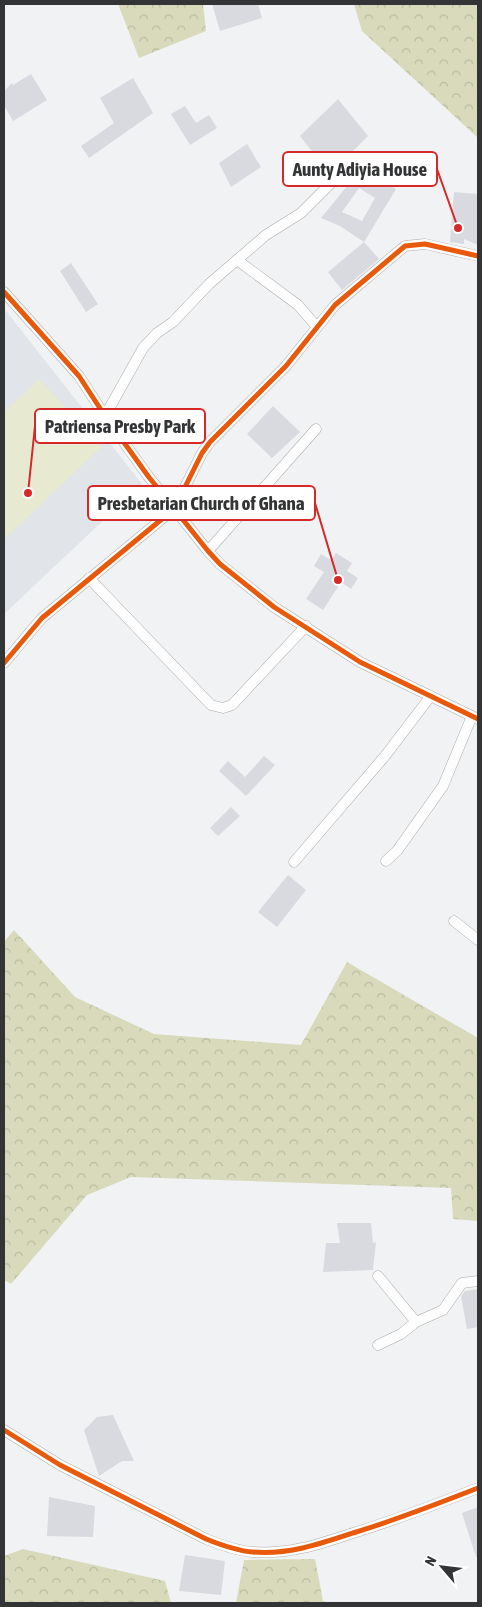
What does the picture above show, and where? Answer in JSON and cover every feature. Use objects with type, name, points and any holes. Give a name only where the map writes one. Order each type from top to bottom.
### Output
[{"type":"street","points":[[104,416],[142,348],[157,333],[173,322],[209,284],[266,235],[300,213],[339,175]]},
{"type":"street","points":[[4,663],[42,618],[88,578],[174,509],[202,453],[210,442],[286,366],[335,305],[405,246],[425,244],[478,256]]},
{"type":"street","points":[[237,260],[298,305],[306,317],[318,327]]},
{"type":"street","points":[[4,292],[79,376],[104,416],[208,551],[274,607],[360,662],[475,718],[443,786],[396,851],[386,861]]},
{"type":"street","points":[[208,551],[316,429]]},
{"type":"street","points":[[88,578],[211,706],[223,708],[232,705],[306,626]]},
{"type":"street","points":[[294,862],[385,756],[430,697]]},
{"type":"street","points":[[454,921],[478,940]]},
{"type":"street","points":[[378,1276],[416,1322]]},
{"type":"street","points":[[378,1345],[401,1334],[416,1322],[442,1310],[462,1283],[478,1281]]},
{"type":"street","points":[[4,1430],[60,1465],[206,1539],[222,1546],[253,1552],[290,1551],[310,1547],[411,1515],[478,1488]]},
{"type":"shaded area","points":[[6,311],[142,484],[4,614],[4,314]]},
{"type":"green space","points":[[118,4],[203,4],[206,31],[139,58]]},
{"type":"green space","points":[[354,4],[478,4],[478,138],[362,31]]},
{"type":"green space","points":[[39,379],[102,447],[4,539],[4,412]]},
{"type":"green space","points":[[14,930],[75,997],[154,1034],[301,1045],[347,962],[478,1038],[478,1221],[453,1219],[451,1188],[131,1177],[87,1195],[11,1284],[4,1280],[4,942]]},
{"type":"green space","points":[[23,1549],[165,1581],[171,1603],[4,1603],[4,1556]]},
{"type":"green space","points":[[315,1559],[323,1601],[331,1603],[236,1603],[244,1560]]},
{"type":"building","points":[[212,4],[258,4],[262,18],[220,31]]},
{"type":"building","points":[[31,74],[47,100],[13,121],[4,105],[4,91],[12,83],[13,85]]},
{"type":"building","points":[[133,78],[153,113],[89,158],[81,146],[114,123],[100,98]]},
{"type":"building","points":[[338,99],[368,136],[330,174],[300,136]]},
{"type":"building","points":[[185,106],[196,123],[209,115],[217,128],[190,145],[171,114]]},
{"type":"building","points":[[247,144],[261,167],[231,187],[219,163]]},
{"type":"building","points":[[362,168],[396,189],[364,242],[340,226],[321,218]],"holes":[[[359,188],[375,198],[362,221],[342,212]]]},
{"type":"building","points":[[454,192],[478,194],[478,245],[464,239],[464,244],[450,242]]},
{"type":"building","points":[[364,242],[379,259],[342,290],[328,272]]},
{"type":"building","points":[[71,263],[98,304],[86,312],[60,271]]},
{"type":"building","points":[[273,406],[300,432],[272,458],[247,434]]},
{"type":"building","points":[[336,553],[352,563],[347,571],[358,578],[351,589],[341,582],[323,610],[306,599],[324,572],[314,566],[321,554],[331,560]]},
{"type":"building","points":[[264,756],[275,765],[246,796],[219,771],[228,761],[245,777]]},
{"type":"building","points":[[231,807],[240,816],[218,836],[210,828]]},
{"type":"building","points":[[288,875],[306,890],[277,927],[258,912]]},
{"type":"building","points":[[337,1223],[371,1223],[373,1243],[376,1242],[373,1270],[323,1272],[326,1243],[340,1243]]},
{"type":"building","points":[[478,1289],[478,1327],[467,1329],[461,1296],[465,1291]]},
{"type":"building","points":[[113,1415],[134,1461],[122,1461],[99,1476],[84,1430],[97,1417]]},
{"type":"building","points":[[49,1497],[95,1506],[93,1537],[47,1536]]},
{"type":"building","points":[[478,1507],[478,1557],[476,1557],[462,1513]]},
{"type":"building","points":[[185,1555],[225,1561],[221,1595],[179,1591]]},
{"type":"cycle path","points":[[4,663],[42,618],[174,509],[202,453],[210,442],[286,366],[335,305],[405,246],[425,244],[478,256]]},
{"type":"cycle path","points":[[4,292],[79,376],[148,476],[220,564],[274,607],[360,662],[478,719]]},
{"type":"cycle path","points":[[4,1430],[60,1465],[206,1539],[247,1551],[279,1552],[316,1545],[401,1517],[478,1488]]},
{"type":"place","name":"Aunty Adiyia House","points":[[458,228]]},
{"type":"place","name":"Patriensa Presby Park","points":[[28,493]]},
{"type":"place","name":"Presbetarian Church of Ghana","points":[[338,580]]}]
